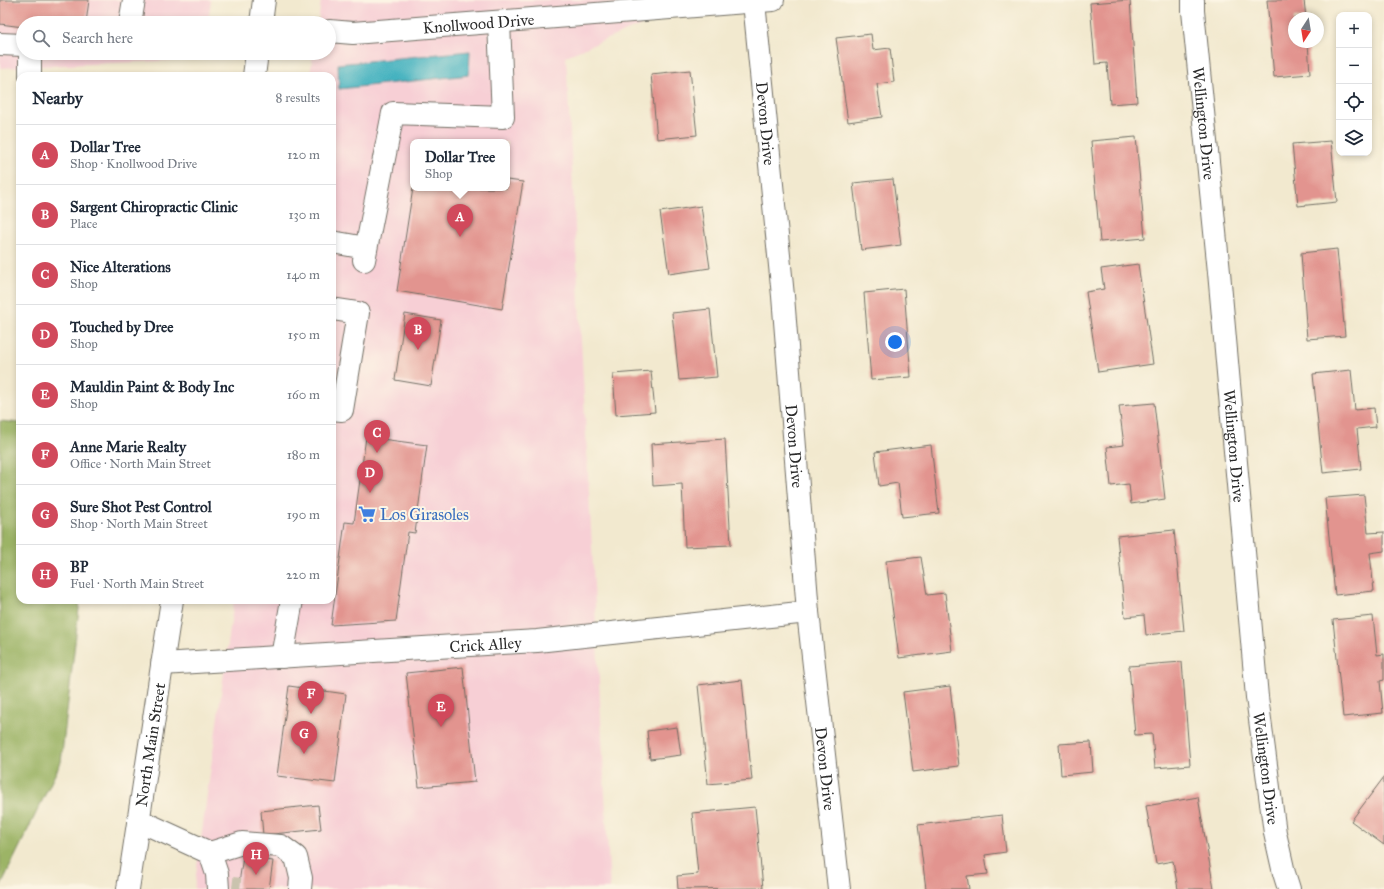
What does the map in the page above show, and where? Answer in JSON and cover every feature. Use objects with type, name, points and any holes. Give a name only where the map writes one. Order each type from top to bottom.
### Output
[{"type":"street","points":[[131,16],[134,0]]},
{"type":"street","points":[[262,16],[264,0]]},
{"type":"street","name":"Wellington Drive","points":[[1193,0],[1257,697],[1275,833],[1289,889]]},
{"type":"street","name":"Knollwood Drive","points":[[336,32],[353,33],[499,22],[576,8],[763,1]]},
{"type":"street","name":"Devon Drive","points":[[763,1],[783,296],[808,612],[839,889]]},
{"type":"street","points":[[336,243],[365,254],[393,113],[503,117],[499,22]]},
{"type":"street","points":[[0,44],[16,45]]},
{"type":"street","points":[[30,60],[30,72]]},
{"type":"street","points":[[255,72],[256,60]]},
{"type":"street","points":[[336,310],[358,313],[342,410],[336,409]]},
{"type":"street","name":"North Main Street","points":[[128,889],[171,604]]},
{"type":"street","points":[[282,657],[291,604]]},
{"type":"street","name":"Crick Alley","points":[[162,664],[537,641],[808,612]]},
{"type":"street","points":[[138,820],[210,853],[242,843],[281,846],[296,857],[301,878],[300,889]]},
{"type":"street","points":[[210,853],[223,888]]},
{"type":"shaded area","points":[[0,0],[211,0],[209,16],[16,16],[16,60],[180,60],[0,68]]},
{"type":"shaded area","points":[[321,0],[701,0],[566,56],[610,889],[194,889],[233,604],[336,604],[336,72],[311,72],[312,60],[336,60],[336,16],[319,16]]},
{"type":"green space","points":[[0,421],[16,423],[16,604],[80,604],[61,762],[0,887]]},
{"type":"water","points":[[470,51],[469,75],[339,89],[338,64]]},
{"type":"building","points":[[0,0],[89,0],[87,16],[16,16],[16,26],[0,24]]},
{"type":"building","points":[[1130,0],[1137,102],[1110,104],[1107,63],[1095,64],[1090,3]]},
{"type":"building","points":[[1267,0],[1304,0],[1305,12],[1288,12],[1288,48],[1308,48],[1310,74],[1274,77]]},
{"type":"building","points":[[871,34],[873,50],[890,48],[894,82],[877,84],[882,117],[848,122],[836,38]]},
{"type":"building","points":[[690,70],[697,135],[657,139],[651,74]]},
{"type":"building","points":[[1136,137],[1145,238],[1100,242],[1091,141]]},
{"type":"building","points":[[1331,141],[1337,202],[1298,206],[1292,144]]},
{"type":"building","points":[[893,179],[901,245],[861,250],[853,183]]},
{"type":"building","points":[[510,180],[523,182],[502,309],[397,291],[413,191],[510,191]]},
{"type":"building","points":[[701,206],[710,268],[669,274],[660,212]]},
{"type":"building","points":[[1337,249],[1345,336],[1307,339],[1301,253]]},
{"type":"building","points":[[1138,264],[1153,364],[1098,372],[1086,292],[1104,289],[1101,269]]},
{"type":"building","points":[[904,289],[911,377],[871,380],[864,293]]},
{"type":"building","points":[[710,309],[717,377],[679,380],[672,313]]},
{"type":"building","points":[[405,314],[441,320],[431,386],[395,380]]},
{"type":"building","points":[[1351,370],[1355,410],[1374,408],[1376,427],[1357,429],[1361,469],[1323,473],[1313,374]]},
{"type":"building","points":[[651,371],[655,412],[616,415],[613,374]]},
{"type":"building","points":[[1154,403],[1165,499],[1131,504],[1129,484],[1111,486],[1107,447],[1124,445],[1119,406]]},
{"type":"building","points":[[366,437],[427,445],[415,533],[408,532],[396,621],[331,625],[334,604],[336,604],[336,588],[345,522],[354,523]]},
{"type":"building","points":[[725,439],[731,545],[685,547],[682,484],[653,486],[651,444]]},
{"type":"building","points":[[931,445],[939,513],[902,517],[898,483],[879,486],[875,452]]},
{"type":"building","points":[[1364,495],[1368,533],[1384,532],[1384,551],[1370,553],[1374,591],[1335,595],[1325,498]]},
{"type":"building","points":[[1174,530],[1184,631],[1146,635],[1144,615],[1125,617],[1117,536]]},
{"type":"building","points":[[921,557],[927,595],[945,593],[952,651],[899,658],[886,561]]},
{"type":"building","points":[[1373,616],[1377,655],[1384,654],[1384,680],[1380,681],[1383,713],[1343,717],[1333,620]]},
{"type":"building","points":[[1182,662],[1190,765],[1155,768],[1152,734],[1135,735],[1129,666]]},
{"type":"building","points":[[463,667],[475,782],[419,787],[406,673]]},
{"type":"building","points":[[742,680],[752,780],[708,784],[698,685]]},
{"type":"building","points":[[289,686],[346,694],[335,783],[277,776]]},
{"type":"building","points":[[950,686],[959,766],[913,772],[903,692]]},
{"type":"building","points":[[677,727],[681,755],[650,759],[647,731]]},
{"type":"building","points":[[1091,742],[1093,772],[1061,775],[1059,744]]},
{"type":"building","points":[[1384,777],[1384,845],[1351,821]]},
{"type":"building","points":[[1198,797],[1214,889],[1178,889],[1173,861],[1156,864],[1146,806]]},
{"type":"building","points":[[318,805],[321,829],[263,835],[261,811]]},
{"type":"building","points":[[755,807],[763,888],[678,889],[677,876],[698,874],[692,813]]},
{"type":"building","points":[[1002,815],[1006,852],[985,855],[988,874],[967,876],[969,889],[926,889],[918,825]]},
{"type":"building","points":[[243,857],[273,861],[269,889],[238,889]]},
{"type":"tunnel","points":[[232,888],[240,889]]},
{"type":"place","name":"Dollar Tree","points":[[460,237]]},
{"type":"place","name":"Sargent Chiropractic Clinic","points":[[418,350]]},
{"type":"place","name":"Nice Alterations","points":[[377,453]]},
{"type":"place","name":"Touched by Dree","points":[[370,493]]},
{"type":"place","name":"Los Girasoles","points":[[367,514]]},
{"type":"place","name":"Anne Marie Realty","points":[[311,714]]},
{"type":"place","name":"Mauldin Paint & Body Inc","points":[[441,727]]},
{"type":"place","name":"Sure Shot Pest Control","points":[[304,754]]},
{"type":"place","name":"BP","points":[[256,875]]}]
